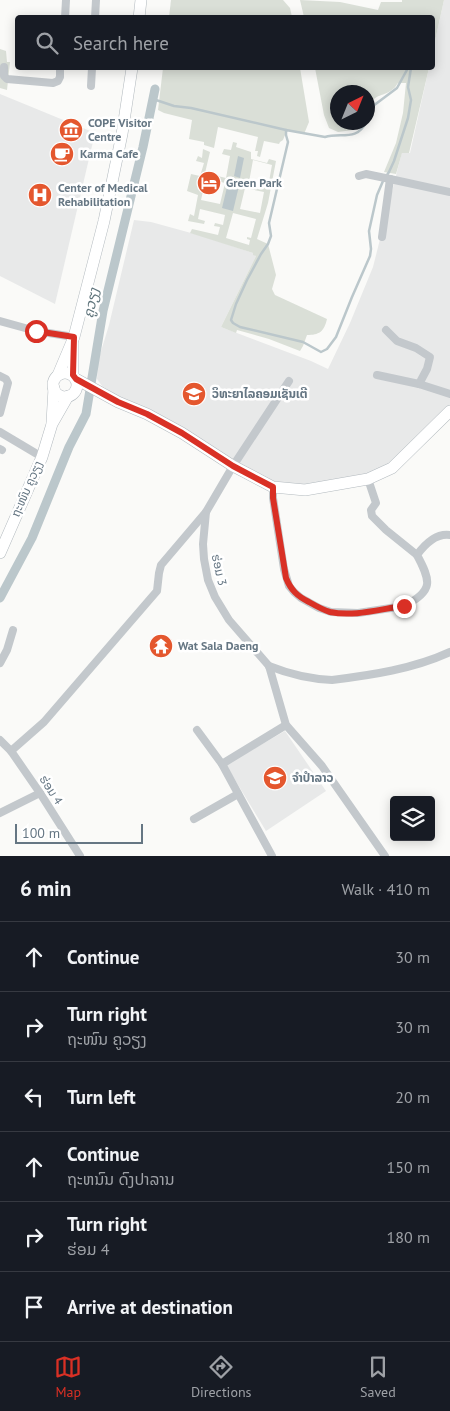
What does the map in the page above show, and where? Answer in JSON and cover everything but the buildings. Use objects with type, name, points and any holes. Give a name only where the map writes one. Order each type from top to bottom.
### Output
[{"type":"street","points":[[65,15],[66,0]]},
{"type":"street","points":[[95,15],[96,0]]},
{"type":"street","points":[[139,15],[141,0]]},
{"type":"street","points":[[4,67],[4,76],[7,79],[53,83],[58,81],[60,70]]},
{"type":"street","points":[[91,86],[92,70]]},
{"type":"street","name":"ຖະໜົນ ຄູວຽງ","points":[[58,375],[74,337],[104,220],[122,134],[132,70]]},
{"type":"street","points":[[359,176],[366,174],[380,176],[450,192]]},
{"type":"street","points":[[382,237],[394,180]]},
{"type":"street","points":[[0,321],[36,331],[74,337]]},
{"type":"street","points":[[386,330],[389,335],[398,341],[416,348],[430,357],[427,369],[419,384]]},
{"type":"street","name":"ຖະໜົນ ຄູວຽງ","points":[[52,424],[76,386],[74,337]]},
{"type":"street","points":[[76,386],[62,396],[54,388],[54,380],[58,375],[65,372],[76,386],[102,394],[147,414],[182,433],[233,466],[273,487],[305,490],[368,480],[392,468],[450,411]]},
{"type":"street","points":[[377,375],[419,384],[450,394]]},
{"type":"street","points":[[0,376],[6,379],[8,383],[0,413]]},
{"type":"street","name":"ຮ່ອມ 3","points":[[269,666],[229,620],[215,597],[208,580],[204,552],[206,512],[233,466],[289,381]]},
{"type":"street","name":"ຖະໜົນ ຄູວຽງ","points":[[0,553],[42,457],[52,424],[54,388]]},
{"type":"street","points":[[0,432],[42,457]]},
{"type":"street","points":[[273,487],[273,498],[286,578],[289,586],[301,598],[319,608],[331,612],[358,613],[404,606],[420,596],[426,589],[428,580],[417,555],[372,516],[371,510],[376,503],[368,480]]},
{"type":"street","points":[[11,751],[44,722],[157,591],[161,565],[206,512]]},
{"type":"street","points":[[417,555],[429,542],[438,536],[450,535]]},
{"type":"street","points":[[0,663],[7,650],[13,630]]},
{"type":"street","points":[[269,666],[290,673],[332,680],[405,667],[434,660],[450,652]]},
{"type":"street","points":[[269,666],[286,725],[322,766],[385,856]]},
{"type":"street","points":[[222,764],[286,725]]},
{"type":"street","points":[[197,730],[222,764],[272,856]]},
{"type":"street","name":"ຮ່ອມ 4","points":[[0,740],[11,751],[40,793],[78,854]]},
{"type":"street","points":[[0,814],[40,793]]},
{"type":"street","points":[[194,819],[238,794]]},
{"type":"street","points":[[69,856],[78,854]]},
{"type":"shaded area","points":[[171,0],[283,0],[290,8],[292,15],[169,15]]},
{"type":"shaded area","points":[[300,0],[340,2],[378,10],[381,2],[444,0],[435,41],[435,15],[304,15]]},
{"type":"shaded area","points":[[444,0],[450,0],[450,407],[406,456],[360,482],[273,487],[102,386],[97,379],[98,361],[109,325],[134,220],[151,222],[202,236],[253,253],[256,256],[221,327],[328,369],[350,323],[373,267],[402,152],[410,153],[429,70],[435,70],[435,41]]},
{"type":"shaded area","points":[[0,49],[6,51],[7,62],[10,62],[7,90],[0,88]]},
{"type":"shaded area","points":[[163,70],[300,70],[309,122],[304,134],[287,130],[279,144],[264,141],[260,157],[257,156],[258,151],[255,151],[258,137],[218,127],[214,148],[204,145],[204,142],[189,139],[192,120],[158,110]]},
{"type":"shaded area","points":[[315,70],[429,70],[409,153],[402,153],[396,174],[384,172],[396,143],[403,113],[406,83],[398,83],[389,92],[375,98],[375,85],[330,85],[329,128],[324,115]]},
{"type":"shaded area","name":"Center of Medical Rehabilitation","points":[[0,94],[95,133],[55,304],[0,276]]},
{"type":"shaded area","points":[[334,130],[353,130],[338,132]]},
{"type":"shaded area","points":[[233,142],[237,143],[236,147],[251,152],[251,159],[267,163],[269,159],[276,161],[268,203],[257,239],[268,244],[276,275],[272,289],[275,295],[327,319],[320,332],[307,335],[300,351],[269,339],[237,330],[236,333],[221,327],[256,256],[253,253],[190,233],[192,229],[218,235],[220,227],[214,226],[215,223],[223,225],[225,215],[200,209],[198,219],[205,221],[204,224],[188,221],[190,214],[194,216],[198,195],[187,191],[191,174],[200,176],[204,163],[196,161],[198,156],[202,158],[203,149],[210,152],[205,173],[226,178],[230,156],[222,154],[224,149],[231,150]],"holes":[[[253,160],[272,165],[268,187],[249,182]],[[206,178],[225,183],[220,204],[201,200]],[[245,188],[264,192],[260,213],[240,209]],[[233,213],[256,219],[251,238],[247,237],[250,240],[249,245],[226,238]]]},
{"type":"shaded area","points":[[238,156],[244,158],[240,178],[234,176]]},
{"type":"shaded area","points":[[228,183],[239,186],[233,211],[222,208]]},
{"type":"shaded area","name":"ຈຳປຳລາວ","points":[[285,731],[326,791],[266,831],[226,765]]},
{"type":"waterway","points":[[375,104],[397,88],[407,70]]},
{"type":"waterway","points":[[360,130],[353,134],[325,137],[286,130],[288,142],[269,223],[271,236],[236,304],[231,320],[233,323],[240,327],[303,342],[321,352],[327,349],[336,337],[370,256],[369,231],[377,195],[394,161],[408,118],[411,100],[408,87],[411,70]]},
{"type":"waterway","name":"ຄູວຽງ","points":[[0,598],[32,538],[69,447],[86,414],[103,311],[143,147],[155,89]]},
{"type":"waterway","points":[[153,99],[174,106],[191,108],[286,130]]},
{"type":"place","name":"COPE Visitor Centre","points":[[71,130]]},
{"type":"place","name":"Karma Cafe","points":[[62,154]]},
{"type":"place","name":"Green Park","points":[[209,183]]},
{"type":"place","name":"Center of Medical Rehabilitation","points":[[40,195]]},
{"type":"place","name":"ວິທະຍາໄລຄອມເຊັນເຕີ","points":[[194,394]]},
{"type":"place","name":"Wat Sala Daeng","points":[[161,646]]},
{"type":"place","name":"ຈຳປຳລາວ","points":[[275,778]]},
{"type":"route","points":[[36,331],[74,337],[73,375],[76,379],[182,433],[233,466],[273,487],[273,498],[286,578],[289,586],[301,598],[331,612],[358,613],[404,606]]}]
